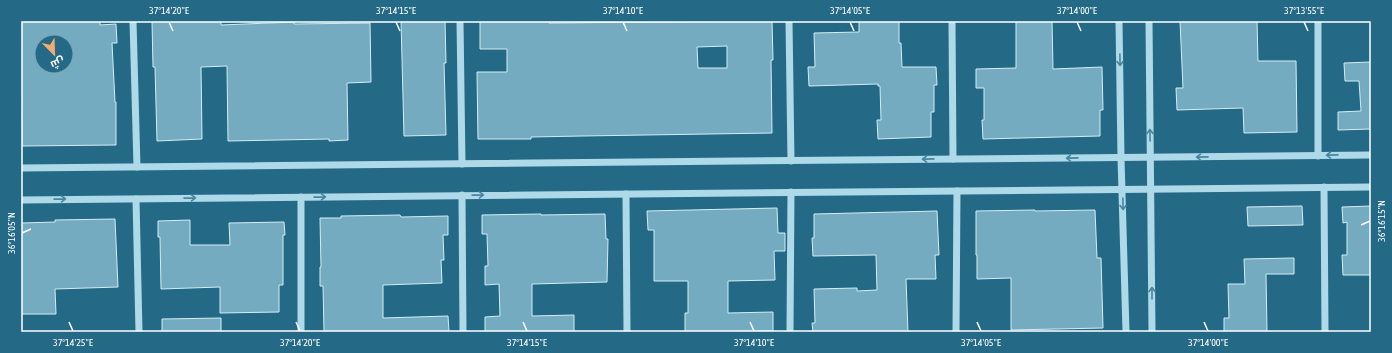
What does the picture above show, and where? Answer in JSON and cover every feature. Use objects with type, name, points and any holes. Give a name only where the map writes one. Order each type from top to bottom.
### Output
[{"type":"street","points":[[134,21],[137,167]]},
{"type":"street","points":[[460,21],[462,164]]},
{"type":"street","points":[[789,21],[791,160]]},
{"type":"street","points":[[952,21],[953,159]]},
{"type":"street","points":[[1119,21],[1126,332]]},
{"type":"street","points":[[1149,21],[1152,332]]},
{"type":"street","points":[[1318,21],[1318,156]]},
{"type":"street","points":[[21,168],[1371,155]]},
{"type":"street","points":[[1324,187],[1325,332]]},
{"type":"street","points":[[21,200],[1371,187]]},
{"type":"street","points":[[956,191],[956,332]]},
{"type":"street","points":[[790,332],[791,192]]},
{"type":"street","points":[[626,194],[627,332]]},
{"type":"street","points":[[462,195],[463,332]]},
{"type":"street","points":[[301,197],[301,332]]},
{"type":"street","points":[[136,199],[140,332]]},
{"type":"building","points":[[21,21],[100,21],[100,25],[116,24],[117,43],[112,43],[116,102],[116,145],[22,146]]},
{"type":"building","points":[[152,21],[221,21],[221,25],[294,22],[294,24],[370,23],[371,82],[347,83],[348,140],[228,141],[227,66],[201,67],[202,139],[157,141]]},
{"type":"building","points":[[401,21],[445,21],[446,63],[444,63],[446,135],[404,136]]},
{"type":"building","points":[[480,21],[549,21],[549,23],[772,21],[772,133],[478,139],[477,72],[507,72],[507,49],[480,49]],"holes":[[[727,46],[727,68],[698,68],[697,47]]]},
{"type":"building","points":[[859,21],[899,21],[899,43],[901,43],[902,67],[936,67],[937,85],[934,85],[934,112],[931,112],[931,137],[878,139],[877,120],[881,120],[880,86],[878,86],[878,84],[809,86],[808,67],[815,67],[814,33],[859,32]]},
{"type":"building","points":[[1016,21],[1052,21],[1053,69],[1102,67],[1103,110],[1100,110],[1100,136],[983,139],[982,120],[984,120],[984,88],[976,88],[976,69],[1016,68]]},
{"type":"building","points":[[1180,21],[1257,21],[1258,61],[1296,61],[1297,132],[1244,133],[1243,108],[1177,110],[1176,88],[1183,88]]},
{"type":"building","points":[[1371,62],[1371,129],[1338,130],[1338,112],[1361,111],[1359,81],[1345,81],[1344,63]]},
{"type":"building","points":[[1302,206],[1303,225],[1248,226],[1247,207]]},
{"type":"building","points":[[1371,206],[1371,275],[1343,275],[1342,255],[1347,255],[1347,222],[1343,223],[1342,207]]},
{"type":"building","points":[[777,208],[778,233],[785,233],[785,251],[774,251],[775,280],[728,281],[728,313],[773,312],[773,331],[685,332],[685,313],[688,313],[688,281],[654,281],[654,230],[648,230],[647,211]]},
{"type":"building","points":[[1095,210],[1097,258],[1101,258],[1103,328],[1011,330],[1011,278],[977,279],[976,211]]},
{"type":"building","points":[[937,211],[939,255],[935,255],[936,279],[906,279],[908,332],[813,332],[812,323],[815,323],[814,289],[857,288],[857,291],[877,290],[876,255],[813,256],[812,238],[814,238],[814,214]]},
{"type":"building","points":[[605,214],[606,239],[608,239],[607,282],[532,284],[532,316],[574,315],[574,332],[485,332],[485,317],[500,316],[499,284],[485,285],[485,266],[488,266],[487,234],[482,234],[482,215]]},
{"type":"building","points":[[400,215],[401,217],[448,216],[448,235],[443,235],[444,260],[441,260],[442,283],[383,285],[383,318],[448,316],[449,332],[324,332],[323,286],[320,286],[320,218],[341,218],[341,216]]},
{"type":"building","points":[[115,219],[118,287],[55,289],[56,314],[21,314],[21,223],[55,222],[55,220]]},
{"type":"building","points":[[190,220],[190,245],[230,245],[229,223],[284,222],[285,235],[283,235],[283,285],[279,285],[279,312],[220,313],[220,287],[161,289],[160,237],[158,237],[158,221]]},
{"type":"building","points":[[1294,258],[1294,274],[1266,274],[1267,332],[1224,332],[1224,318],[1229,318],[1228,284],[1245,284],[1244,259]]},
{"type":"building","points":[[221,318],[221,332],[162,332],[162,319]]}]
